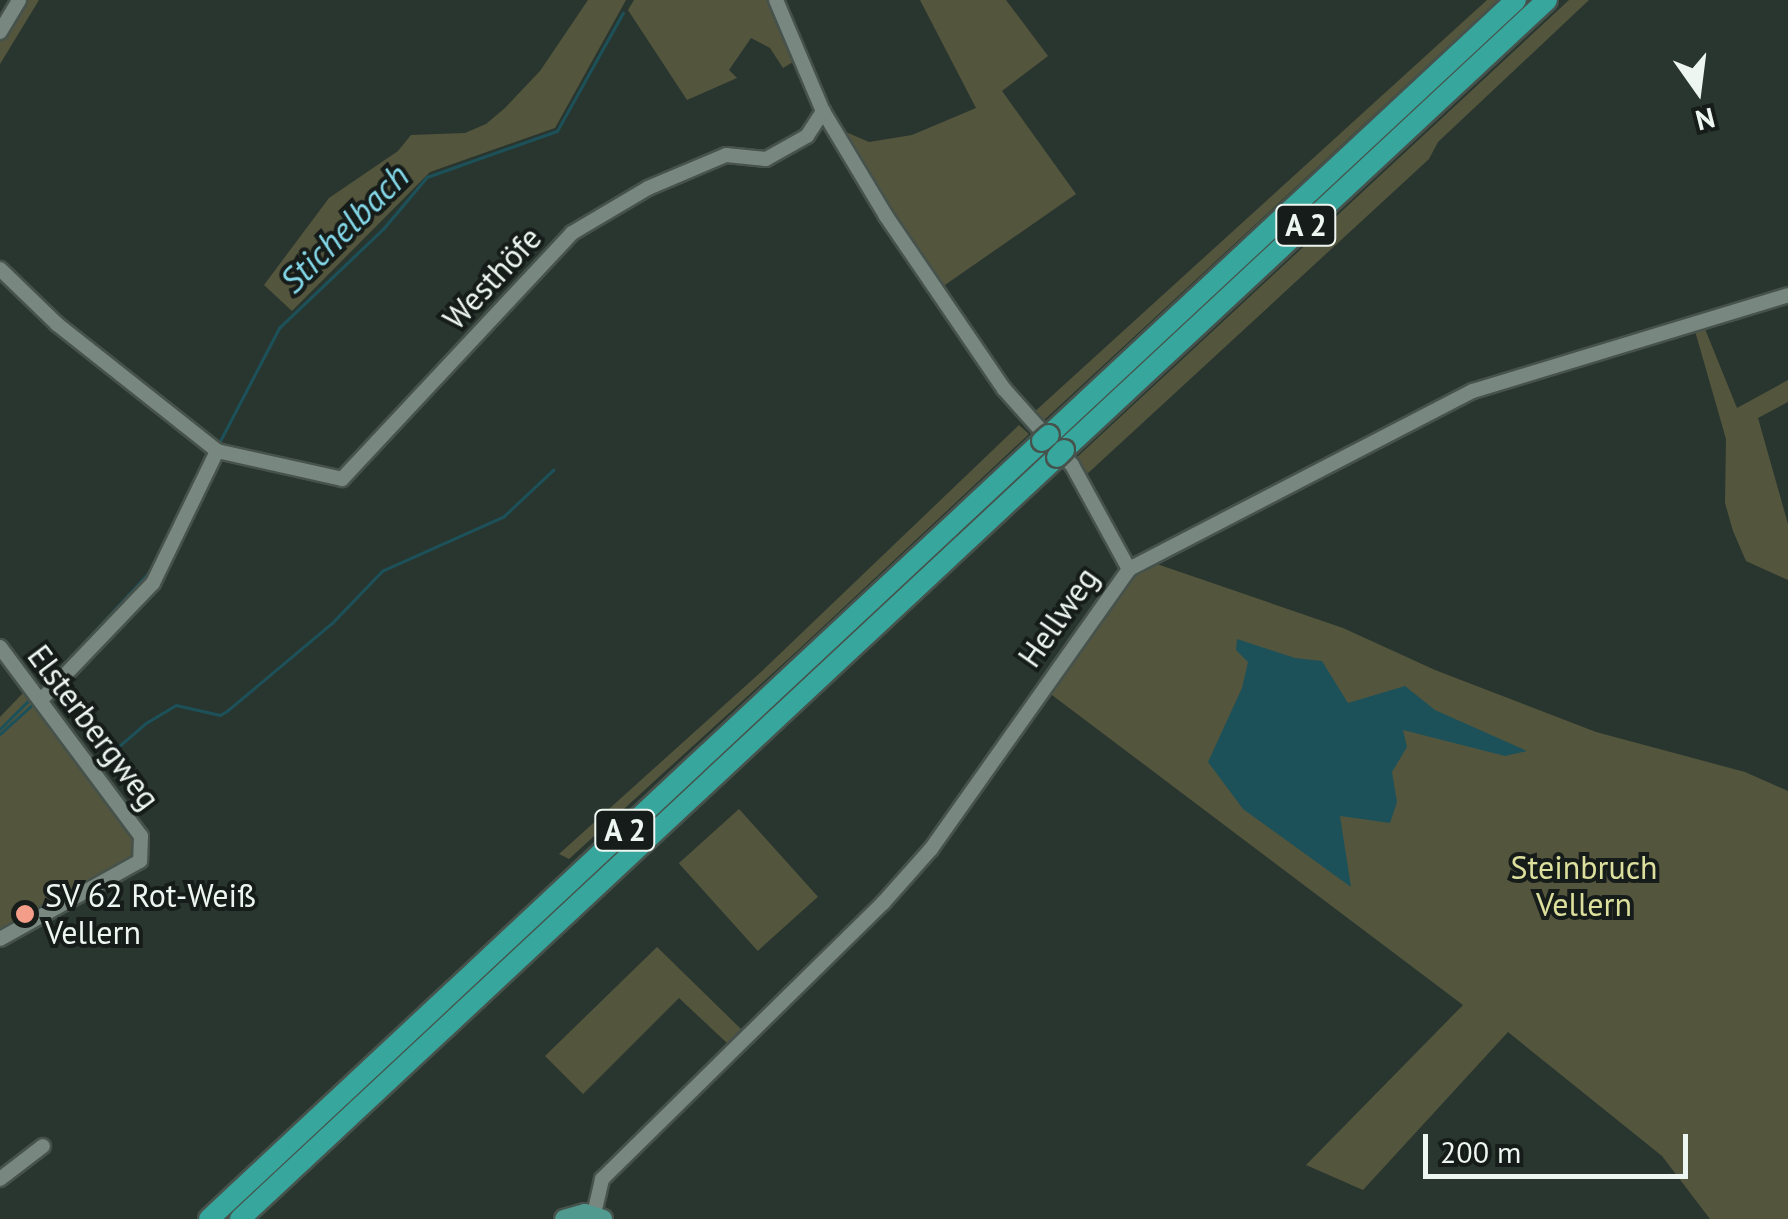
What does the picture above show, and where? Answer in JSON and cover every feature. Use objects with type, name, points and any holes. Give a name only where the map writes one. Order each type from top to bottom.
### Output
[{"type":"highway","name":"A 2","points":[[240,1219],[1516,0]]},
{"type":"highway","name":"A 2","points":[[208,1219],[1547,0]]},
{"type":"main road","name":"Hellweg","points":[[564,1219],[598,1216]]},
{"type":"street","points":[[0,32],[19,0]]},
{"type":"street","points":[[776,0],[823,111],[886,216],[1004,389],[1072,465],[1129,569]]},
{"type":"street","name":"Westhöfe","points":[[218,450],[342,478],[572,233],[648,188],[726,155],[766,159],[807,136],[823,111]]},
{"type":"street","points":[[0,269],[56,324],[218,450],[153,583],[42,698]]},
{"type":"street","name":"Hellweg","points":[[598,1216],[602,1180],[883,903],[932,849],[1129,569],[1473,391],[1788,296]]},
{"type":"street","name":"Elsterbergweg","points":[[0,647],[42,698],[141,836],[140,861],[0,940]]},
{"type":"street","points":[[0,1179],[42,1146]]},
{"type":"green space","points":[[24,0],[39,0],[0,64],[0,40]]},
{"type":"green space","points":[[588,0],[626,0],[555,128],[430,172],[292,311],[264,285],[329,198],[398,151],[411,135],[465,133],[486,124],[505,108],[540,71]]},
{"type":"green space","points":[[634,0],[769,0],[798,59],[783,68],[770,48],[751,38],[729,70],[737,78],[687,100],[628,10]]},
{"type":"green space","points":[[920,0],[1006,0],[1048,56],[1002,91],[1076,194],[942,287],[839,129],[869,142],[912,135],[976,108]]},
{"type":"green space","points":[[1487,0],[1498,0],[1041,423],[1032,414]]},
{"type":"green space","points":[[1569,0],[1589,0],[1438,142],[1429,159],[1086,475],[1074,460]]},
{"type":"green space","points":[[1705,329],[1737,408],[1788,380],[1788,402],[1758,418],[1788,524],[1788,580],[1746,561],[1733,531],[1725,503],[1726,439],[1695,331]]},
{"type":"green space","points":[[1019,425],[1029,434],[796,652],[569,859],[559,854],[761,672]]},
{"type":"green space","name":"Steinbruch Vellern","points":[[1154,563],[1343,628],[1435,670],[1596,732],[1745,772],[1788,791],[1788,1219],[1710,1219],[1662,1156],[1508,1032],[1363,1190],[1306,1165],[1463,1005],[1048,692],[1129,569]]},
{"type":"green space","points":[[23,693],[41,714],[45,712],[138,837],[137,859],[0,936],[0,717]]},
{"type":"green space","points":[[739,809],[818,897],[758,951],[679,863]]},
{"type":"green space","points":[[657,947],[741,1029],[727,1043],[679,998],[583,1094],[545,1056]]},
{"type":"water","points":[[1237,639],[1295,658],[1322,661],[1348,703],[1405,686],[1435,710],[1527,751],[1505,756],[1403,730],[1407,747],[1392,772],[1397,802],[1390,823],[1340,816],[1351,887],[1243,809],[1208,762],[1242,688],[1248,662],[1236,650]]},
{"type":"waterway","name":"Stichelbach","points":[[219,443],[279,328],[383,229],[427,177],[557,131],[623,13]]},
{"type":"waterway","points":[[102,761],[146,723],[176,705],[220,715],[227,711],[332,623],[382,571],[503,517],[553,470]]},
{"type":"waterway","name":"Stichelbach","points":[[44,686],[153,568]]},
{"type":"waterway","name":"Stichelbach","points":[[0,729],[30,699]]},
{"type":"waterway","points":[[0,734],[33,704]]},
{"type":"place","name":"SV 62 Rot-Weiß Vellern","points":[[25,914]]}]
